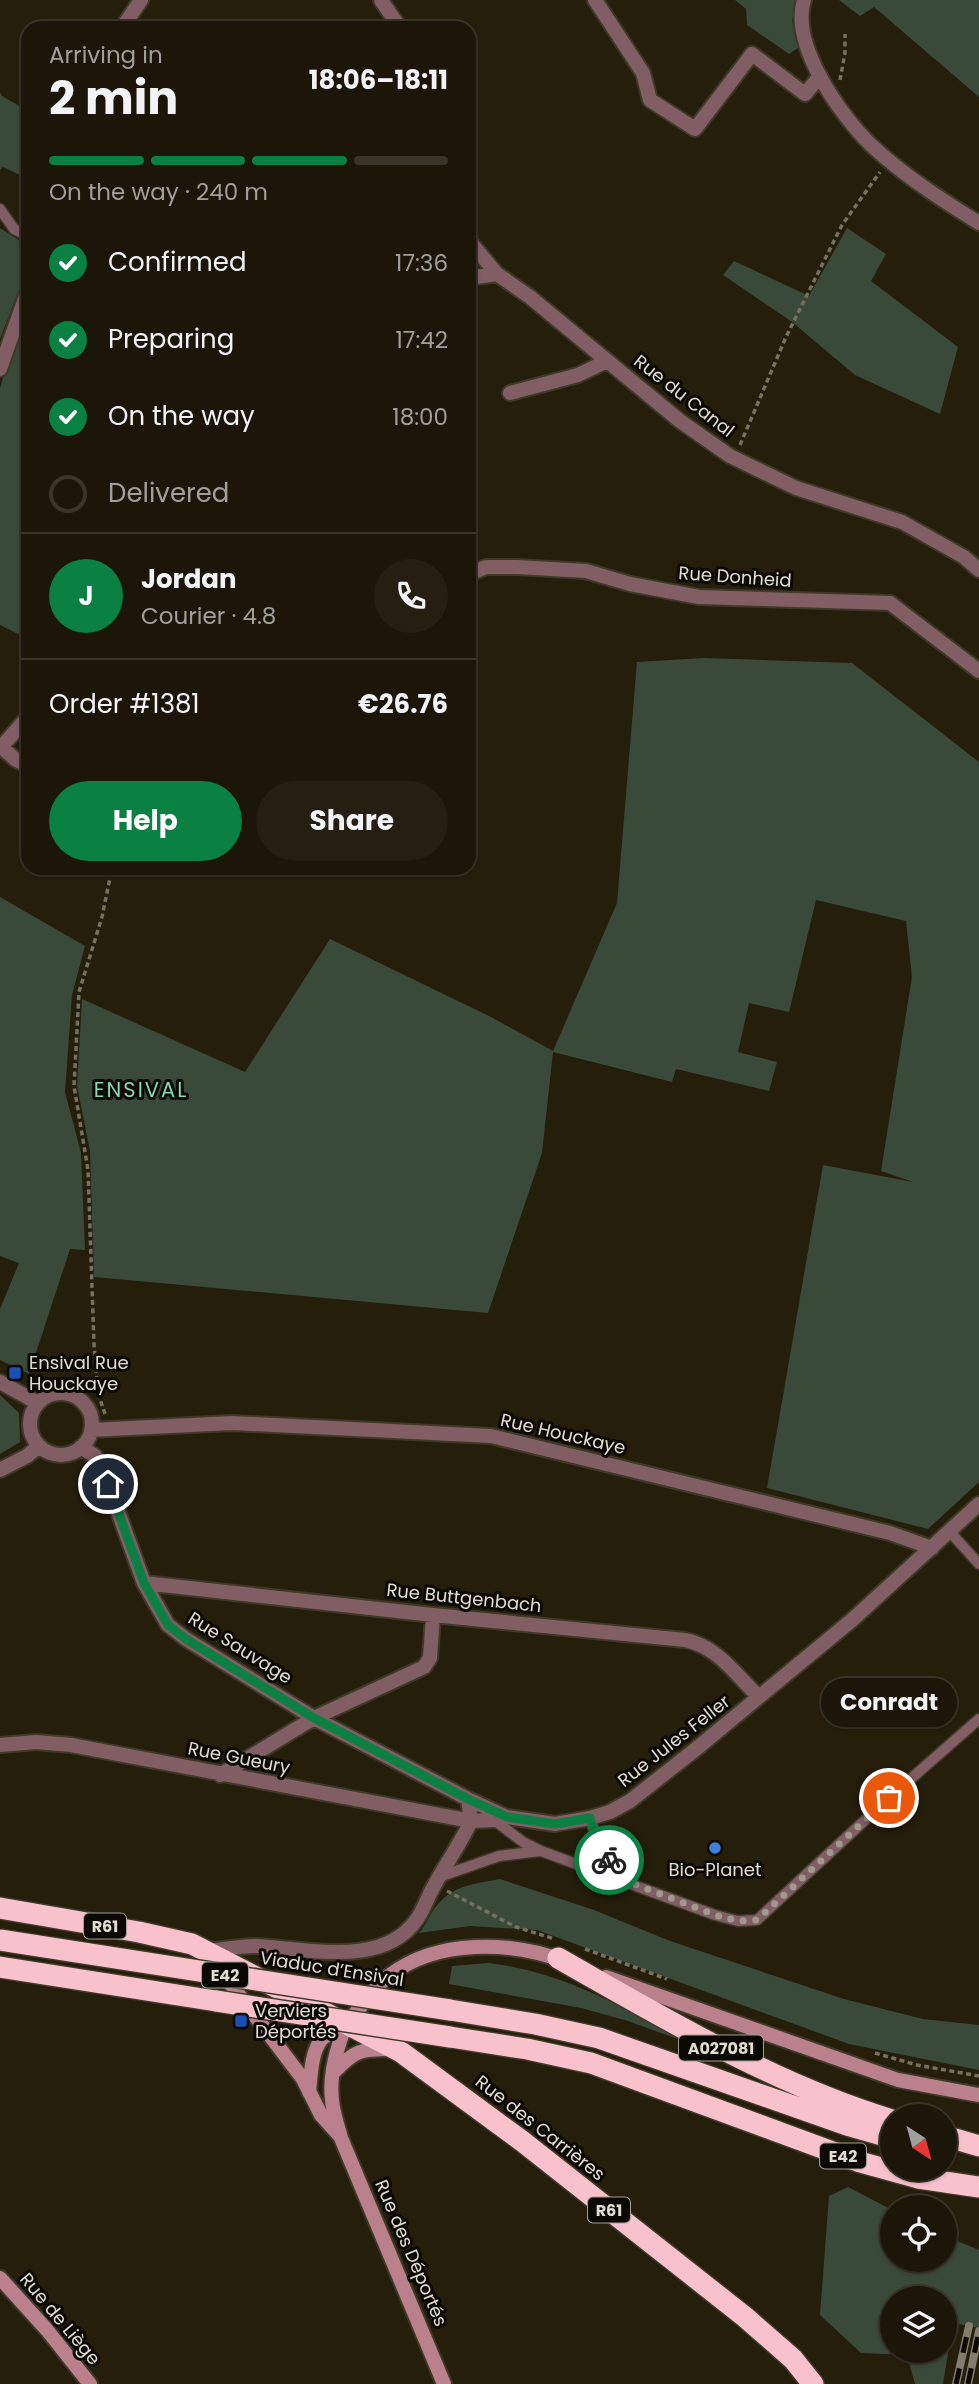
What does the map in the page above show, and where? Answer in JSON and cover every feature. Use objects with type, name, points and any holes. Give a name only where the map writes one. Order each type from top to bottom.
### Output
[{"type":"highway","name":"R61","points":[[0,1908],[174,1938],[208,1951]]},
{"type":"highway","name":"Viaduc d’Ensival","points":[[0,1940],[535,2024],[598,2038],[880,2135]]},
{"type":"highway","name":"R61","points":[[0,1945],[230,1983],[346,2024]]},
{"type":"highway","name":"A027081","points":[[561,1950],[771,2074],[880,2116]]},
{"type":"highway","name":"Rue des Carrières","points":[[208,1951],[394,2049],[500,2125],[745,2317],[793,2359],[813,2384]]},
{"type":"highway","name":"E42","points":[[0,1967],[527,2049],[591,2063],[860,2162],[919,2178],[979,2187]]},
{"type":"highway","points":[[0,1982],[146,1991]]},
{"type":"highway","points":[[957,2140],[979,2146]]},
{"type":"highway","points":[[957,2152],[979,2155]]},
{"type":"street","points":[[127,21],[141,0]]},
{"type":"street","points":[[381,0],[395,21]]},
{"type":"street","points":[[595,0],[643,72],[650,100],[695,129],[752,54],[805,94],[820,76]]},
{"type":"street","points":[[804,0],[800,12],[806,48],[827,90],[870,144],[934,194],[979,223]]},
{"type":"street","name":"Rue du Canal","points":[[476,249],[496,274],[530,297],[680,421],[735,458],[796,488],[902,522],[964,557],[979,570]]},
{"type":"street","points":[[476,277],[496,274]]},
{"type":"street","points":[[0,369],[21,310]]},
{"type":"street","points":[[510,393],[578,374],[607,361]]},
{"type":"street","name":"Rue Donheid","points":[[476,572],[486,567],[586,571],[630,584],[699,597],[890,603],[979,671]]},
{"type":"street","points":[[21,725],[1,746],[21,762]]},
{"type":"street","points":[[0,1382],[38,1403]]},
{"type":"street","points":[[70,1394],[80,1399],[87,1408],[91,1430],[81,1447],[71,1453],[60,1455],[48,1452],[39,1446],[32,1436],[32,1413],[38,1403],[47,1396],[70,1394]]},
{"type":"street","name":"Rue Houckaye","points":[[91,1430],[232,1423],[491,1436],[890,1533],[932,1548]]},
{"type":"street","points":[[0,1471],[39,1446]]},
{"type":"street","name":"Rue Sauvage","points":[[81,1447],[95,1456],[144,1583],[168,1625],[186,1639],[314,1718],[468,1799],[500,1819]]},
{"type":"street","name":"Rue Jules Feller","points":[[471,1821],[500,1819],[555,1824],[610,1812],[630,1801],[852,1620],[979,1504]]},
{"type":"street","name":"Rue Buttgenbach","points":[[144,1583],[700,1643],[712,1650],[759,1697]]},
{"type":"street","points":[[220,1775],[314,1718],[424,1667],[430,1658],[433,1615]]},
{"type":"street","name":"Rue Gueury","points":[[0,1745],[36,1742],[71,1745],[471,1821]]},
{"type":"street","points":[[208,1951],[253,1946],[348,1953],[374,1948],[398,1937],[416,1920],[461,1843],[471,1821],[468,1799]]},
{"type":"street","points":[[309,2092],[312,2066],[320,2041],[346,2024],[388,1976],[408,1963],[432,1953],[477,1947],[561,1950],[852,2065],[898,2080],[979,2095]]},
{"type":"street","name":"Rue des Déportés","points":[[230,1983],[287,2057],[321,2115],[341,2138]]},
{"type":"street","name":"Rue des Déportés","points":[[346,2024],[337,2049],[331,2101],[341,2138],[444,2384]]},
{"type":"street","points":[[334,2072],[350,2055],[368,2049],[394,2049]]},
{"type":"street","name":"Rue de Liège","points":[[0,2278],[47,2330],[90,2384]]},
{"type":"lane","points":[[0,209],[14,229],[21,232]]},
{"type":"lane","points":[[950,1532],[979,1564]]},
{"type":"lane","points":[[500,1819],[523,1842],[541,1851],[715,1915],[738,1921],[757,1920],[979,1719]]},
{"type":"lane","points":[[590,1818],[600,1843],[626,1881]]},
{"type":"lane","points":[[437,1881],[499,1856],[541,1851]]},
{"type":"path","points":[[827,90],[841,79],[845,34]]},
{"type":"path","points":[[735,458],[786,337],[842,225],[889,159]]},
{"type":"path","points":[[110,1429],[98,1393],[89,1170],[74,1086],[79,992],[102,917],[111,875]]},
{"type":"path","points":[[437,1881],[561,1950]]},
{"type":"path","points":[[577,1946],[677,1983]]},
{"type":"path","points":[[872,2052],[918,2065],[979,2076]]},
{"type":"green space","points":[[735,0],[799,0],[792,20],[798,48],[789,54],[747,25],[746,9]]},
{"type":"green space","points":[[839,0],[979,0],[979,97],[874,7],[860,16]]},
{"type":"green space","points":[[0,92],[21,107],[21,176],[3,167],[0,170]]},
{"type":"green space","points":[[0,228],[21,242],[21,285],[0,339]]},
{"type":"green space","points":[[847,228],[886,254],[871,281],[958,347],[940,414],[855,375],[792,322],[723,275],[734,261],[809,296]]},
{"type":"green space","points":[[21,321],[21,636],[0,625],[0,388]]},
{"type":"green space","points":[[704,658],[852,663],[979,762],[979,1482],[928,1529],[767,1488],[823,1165],[913,1182],[881,1171],[912,977],[906,921],[816,900],[789,1012],[749,1003],[738,1052],[777,1062],[769,1091],[676,1069],[672,1082],[553,1052],[542,1153],[488,1313],[94,1277],[90,1151],[77,1086],[82,999],[245,1072],[330,939],[491,1017],[553,1051],[617,903],[637,662]]},
{"type":"green space","points":[[0,897],[85,946],[72,995],[65,1092],[81,1153],[85,1250],[70,1249],[29,1374],[0,1360],[0,1309],[19,1263],[0,1256]]},
{"type":"green space","points":[[0,1395],[19,1413],[20,1442],[0,1454]]},
{"type":"green space","points":[[500,1879],[594,1910],[670,1941],[844,1999],[923,2019],[979,2025],[979,2070],[849,2044],[537,1930],[470,1926],[419,1933],[435,1907],[451,1893],[467,1886]]},
{"type":"green space","points":[[488,1963],[515,1967],[565,1982],[613,2003],[683,2041],[581,2008],[449,1984],[452,1966]]},
{"type":"green space","points":[[848,2187],[880,2204],[880,2272],[957,2272],[957,2241],[979,2250],[979,2328],[957,2324],[957,2286],[880,2286],[880,2354],[861,2353],[820,2315],[829,2196]]},
{"type":"green space","points":[[909,2363],[946,2363],[943,2384],[915,2384]]},
{"type":"railway","points":[[956,2384],[969,2326]]},
{"type":"railway","points":[[968,2384],[979,2331]]},
{"type":"way so far","points":[[609,1860],[626,1881],[715,1915],[738,1921],[757,1920],[889,1798]]},
{"type":"place","name":"Ensival Rue Houckaye","points":[[15,1373]]},
{"type":"place","name":"Conradt","points":[[889,1798]]},
{"type":"place","name":"Bio-Planet","points":[[715,1848]]},
{"type":"place","name":"Verviers Déportés","points":[[241,2021]]},
{"type":"district","name":"ENSIVAL","points":[[141,1090]]},
{"type":"route","points":[[108,1484],[144,1583],[168,1625],[186,1639],[314,1718],[507,1817],[555,1824],[590,1818],[595,1835],[609,1860]]}]
